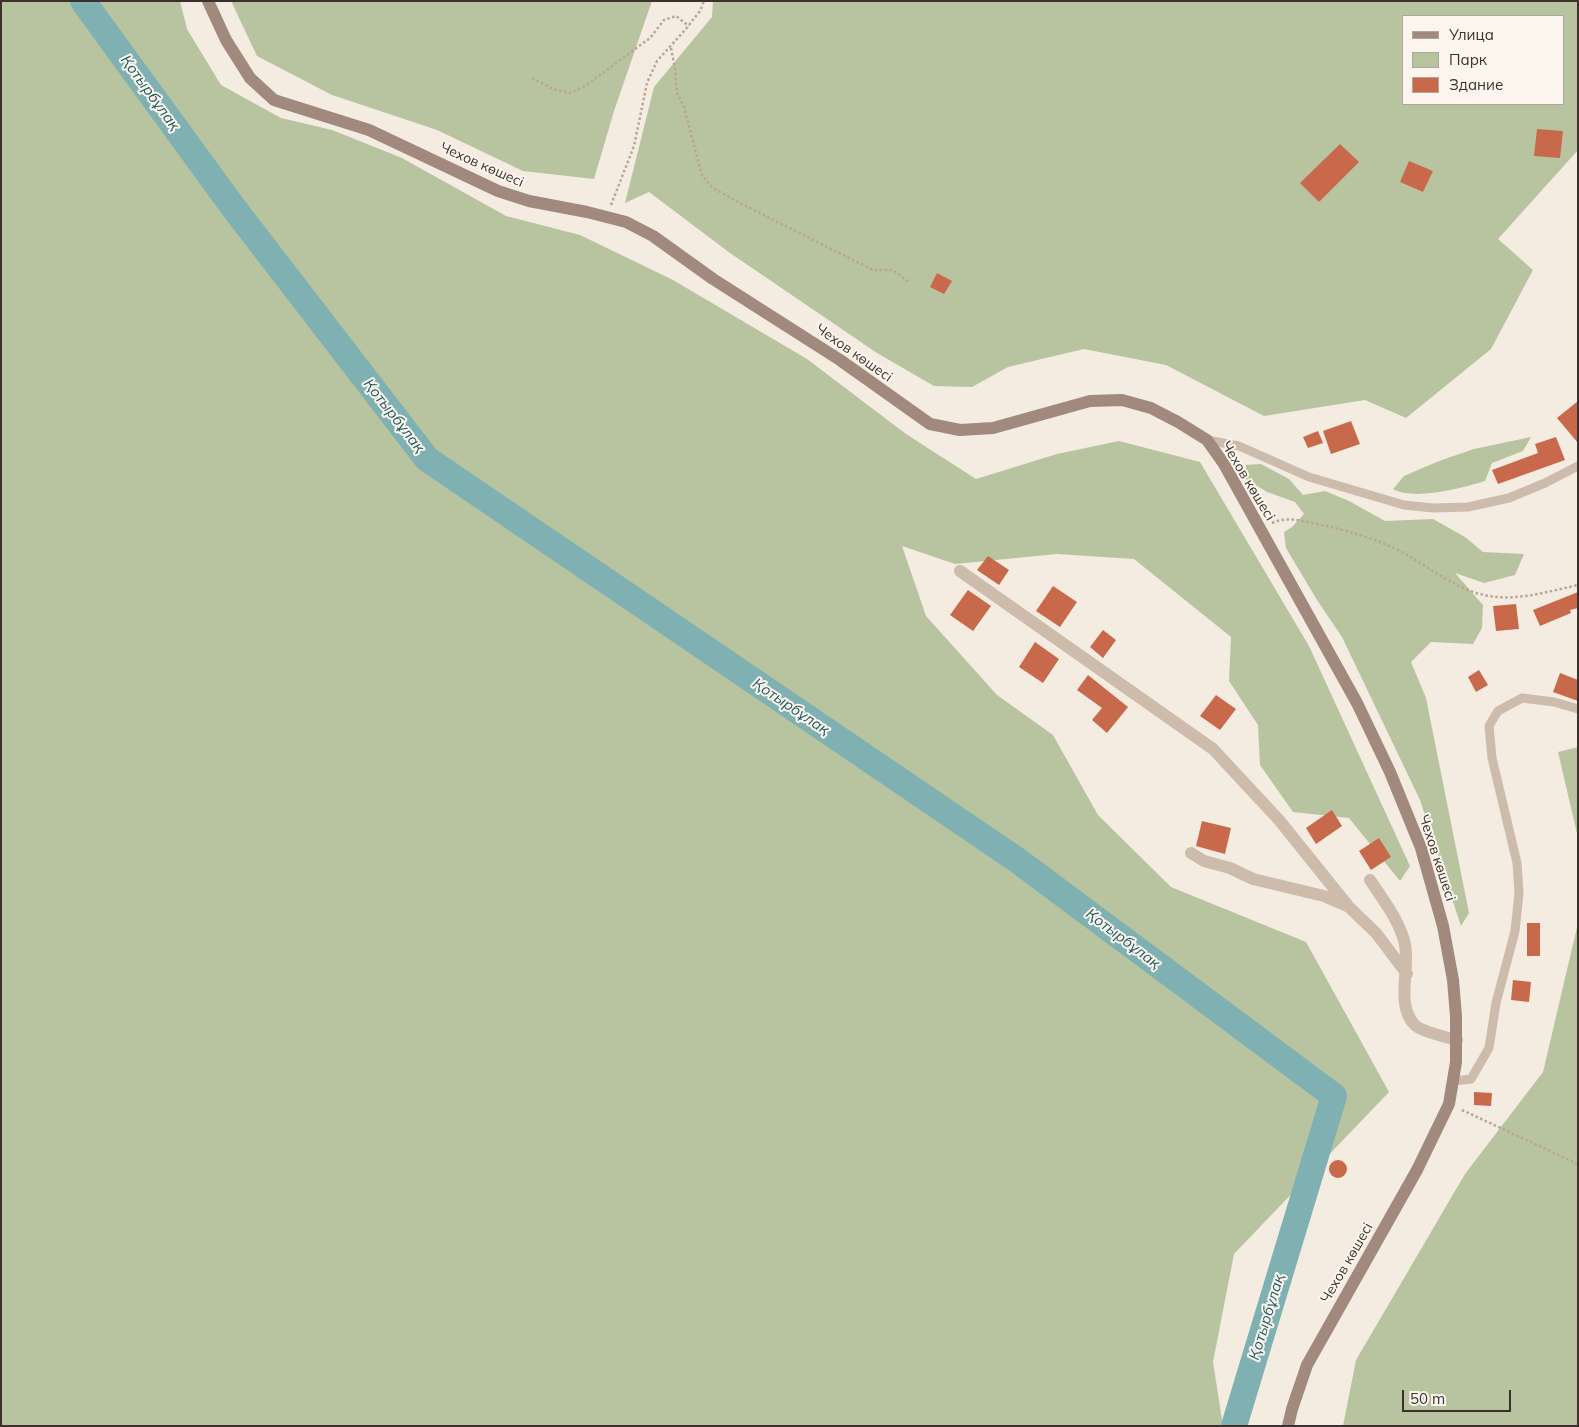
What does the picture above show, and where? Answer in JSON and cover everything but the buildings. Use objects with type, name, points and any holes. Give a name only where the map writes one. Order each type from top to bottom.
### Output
[{"type":"main road","name":"Чехов көшесі","points":[[208,1],[226,40],[250,78],[274,100],[369,130],[498,192],[529,201],[607,216],[626,222],[653,236],[713,279],[840,360],[930,424],[960,430],[994,428],[1090,401],[1122,400],[1151,408],[1206,440],[1224,464],[1357,703],[1390,772],[1421,848],[1443,926],[1453,980],[1456,1016],[1457,1040],[1454,1082],[1449,1104],[1417,1170],[1307,1365],[1288,1426]]},
{"type":"street","points":[[960,571],[1213,749],[1279,820],[1349,907],[1376,933],[1407,974]]},
{"type":"street","points":[[1191,853],[1204,861],[1230,868],[1253,879],[1324,896],[1349,907]]},
{"type":"street","points":[[1370,880],[1393,915],[1403,937],[1407,956],[1407,974],[1403,995],[1406,1011],[1417,1027],[1457,1040]]},
{"type":"lane","points":[[1206,440],[1238,446],[1309,477],[1404,505],[1433,508],[1468,507],[1509,498],[1545,483],[1578,466]]},
{"type":"lane","points":[[1454,1082],[1471,1079],[1489,1048],[1496,1003],[1516,931],[1519,893],[1517,863],[1492,758],[1489,726],[1498,711],[1522,698],[1554,702],[1578,709]]},
{"type":"path","points":[[607,216],[634,146],[647,83],[657,61],[700,11],[704,1]]},
{"type":"path","points":[[532,78],[553,89],[570,93],[588,84],[650,38],[664,20],[676,16],[688,26]]},
{"type":"path","points":[[670,48],[675,68],[676,93],[684,107],[702,176],[713,188],[873,270],[893,270],[910,282]]},
{"type":"path","points":[[1260,529],[1282,519],[1304,521],[1362,535],[1400,552],[1451,581],[1480,594],[1515,598],[1578,585]]},
{"type":"path","points":[[1449,1104],[1578,1164]]},
{"type":"green space","points":[[1,1],[180,1],[187,29],[221,85],[281,118],[332,130],[402,158],[506,216],[580,235],[673,280],[807,359],[906,434],[976,479],[1057,454],[1119,441],[1200,462],[1309,646],[1410,866],[1400,881],[1349,818],[1293,812],[1260,765],[1258,725],[1229,681],[1231,637],[1134,559],[1057,554],[955,564],[902,546],[926,616],[997,695],[1053,735],[1098,815],[1171,887],[1306,942],[1389,1092],[1234,1254],[1213,1362],[1223,1426],[1,1426]]},
{"type":"green space","points":[[231,1],[652,1],[614,111],[594,179],[523,171],[437,130],[332,95],[257,56]]},
{"type":"green space","points":[[713,1],[1578,1],[1578,150],[1498,239],[1533,270],[1491,349],[1406,418],[1365,400],[1264,416],[1166,365],[1084,349],[1008,367],[972,387],[934,386],[877,353],[730,253],[649,192],[625,203],[654,87],[712,17]]},
{"type":"green space","points":[[1531,437],[1523,451],[1492,463],[1485,481],[1451,490],[1425,494],[1413,494],[1393,489],[1404,476],[1439,461],[1474,449]]},
{"type":"green space","points":[[1261,464],[1289,479],[1303,495],[1325,491],[1349,501],[1385,521],[1433,519],[1465,537],[1483,552],[1524,554],[1515,575],[1484,583],[1455,573],[1483,605],[1482,628],[1473,644],[1431,642],[1411,662],[1426,698],[1469,913],[1461,926],[1420,800],[1342,637],[1286,548],[1284,532],[1292,527],[1304,514],[1295,502],[1267,492],[1246,479],[1246,465]]},
{"type":"green space","points":[[1578,747],[1578,838],[1558,752]]},
{"type":"green space","points":[[1578,923],[1578,1426],[1343,1426],[1356,1360],[1465,1174],[1543,1072]]},
{"type":"waterway","name":"Қотырбұлақ","points":[[83,1],[233,207],[427,459],[1017,860],[1334,1096],[1234,1426]]}]
